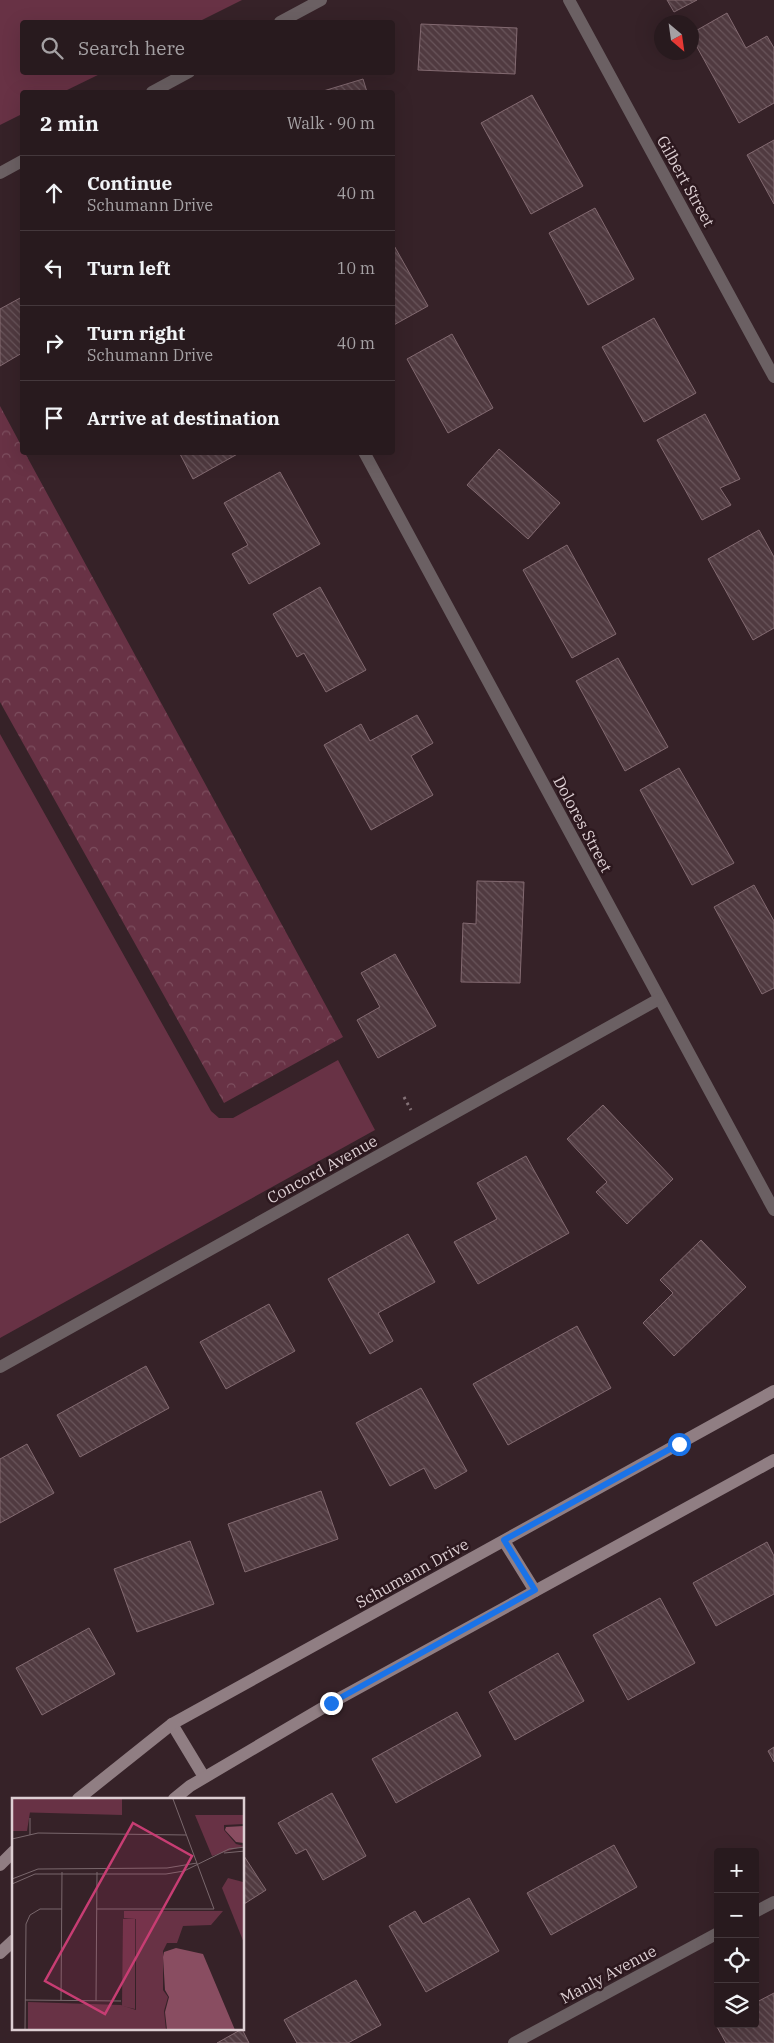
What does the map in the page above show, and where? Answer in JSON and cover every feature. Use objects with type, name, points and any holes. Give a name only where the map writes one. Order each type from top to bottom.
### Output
[{"type":"street","points":[[284,20],[321,0]]},
{"type":"street","name":"Gilbert Street","points":[[569,0],[774,377]]},
{"type":"street","points":[[167,89],[185,75]]},
{"type":"street","points":[[0,173],[20,162]]},
{"type":"street","name":"Dolores Street","points":[[366,455],[774,1210]]},
{"type":"street","name":"Concord Avenue","points":[[0,1367],[659,999]]},
{"type":"street","name":"Schumann Drive","points":[[79,1798],[172,1724],[774,1391]]},
{"type":"street","points":[[175,1798],[204,1777],[331,1703],[774,1460]]},
{"type":"street","points":[[504,1540],[535,1590]]},
{"type":"street","points":[[172,1724],[204,1777]]},
{"type":"street","points":[[0,1865],[12,1853]]},
{"type":"street","points":[[759,1910],[774,1902]]},
{"type":"street","name":"Manly Avenue","points":[[514,2043],[714,1935]]},
{"type":"street","points":[[0,1953],[12,1942]]},
{"type":"green space","points":[[0,0],[242,0],[202,20],[20,20],[20,75],[98,75],[67,90],[20,90],[20,115],[0,125]]},
{"type":"green space","points":[[0,406],[20,443],[20,455],[26,455],[343,1037],[224,1103],[0,702]]},
{"type":"green space","points":[[0,734],[211,1111],[219,1118],[233,1118],[338,1060],[375,1130],[0,1338]]},
{"type":"building","points":[[667,0],[697,0],[674,12]]},
{"type":"building","points":[[727,13],[746,48],[767,36],[774,48],[774,103],[739,123],[699,51],[699,29]]},
{"type":"building","points":[[421,24],[517,28],[515,74],[418,70]]},
{"type":"building","points":[[363,79],[366,90],[327,90]]},
{"type":"building","points":[[532,95],[583,186],[531,214],[481,123]]},
{"type":"building","points":[[774,140],[774,204],[747,155]]},
{"type":"building","points":[[595,208],[634,279],[588,305],[549,233]]},
{"type":"building","points":[[395,247],[428,306],[395,324]]},
{"type":"building","points":[[20,298],[20,354],[0,366],[0,309]]},
{"type":"building","points":[[654,318],[696,393],[644,422],[602,347]]},
{"type":"building","points":[[452,334],[493,408],[448,433],[407,359]]},
{"type":"building","points":[[705,414],[740,479],[720,488],[731,505],[702,520],[657,440]]},
{"type":"building","points":[[499,449],[560,503],[528,539],[467,485]]},
{"type":"building","points":[[181,455],[236,455],[193,479]]},
{"type":"building","points":[[280,472],[320,544],[249,584],[232,554],[248,545],[224,503]]},
{"type":"building","points":[[759,530],[774,557],[774,628],[753,640],[708,559]]},
{"type":"building","points":[[567,545],[616,634],[572,658],[523,570]]},
{"type":"building","points":[[320,587],[366,670],[326,692],[304,653],[297,657],[273,614]]},
{"type":"building","points":[[618,658],[668,747],[625,771],[576,681]]},
{"type":"building","points":[[417,715],[433,743],[411,756],[433,795],[371,830],[324,745],[361,724],[370,741]]},
{"type":"building","points":[[679,768],[734,863],[692,885],[640,790]]},
{"type":"building","points":[[477,881],[524,882],[520,983],[461,982],[463,923],[476,924]]},
{"type":"building","points":[[754,885],[774,921],[774,988],[762,994],[714,907]]},
{"type":"building","points":[[395,954],[436,1026],[378,1058],[357,1020],[380,1007],[361,973]]},
{"type":"building","points":[[603,1105],[673,1179],[627,1224],[596,1192],[607,1182],[567,1139]]},
{"type":"building","points":[[526,1156],[569,1233],[478,1284],[454,1242],[497,1219],[477,1183]]},
{"type":"building","points":[[408,1234],[435,1282],[378,1313],[393,1341],[370,1354],[328,1279]]},
{"type":"building","points":[[701,1240],[746,1287],[674,1356],[643,1323],[673,1293],[660,1280]]},
{"type":"building","points":[[269,1304],[295,1351],[226,1389],[200,1342]]},
{"type":"building","points":[[577,1326],[611,1388],[508,1445],[473,1384]]},
{"type":"building","points":[[146,1366],[169,1408],[80,1457],[57,1415]]},
{"type":"building","points":[[421,1388],[467,1471],[435,1489],[424,1468],[390,1486],[356,1423]]},
{"type":"building","points":[[27,1444],[54,1493],[0,1523],[0,1459]]},
{"type":"building","points":[[321,1491],[338,1539],[245,1572],[228,1524]]},
{"type":"building","points":[[190,1541],[214,1604],[137,1632],[114,1569]]},
{"type":"building","points":[[767,1542],[774,1556],[774,1594],[716,1626],[693,1583]]},
{"type":"building","points":[[660,1598],[695,1663],[628,1700],[593,1635]]},
{"type":"building","points":[[89,1628],[115,1674],[42,1715],[16,1668]]},
{"type":"building","points":[[558,1653],[584,1701],[515,1740],[489,1692]]},
{"type":"building","points":[[457,1712],[481,1756],[396,1803],[372,1759]]},
{"type":"building","points":[[774,1747],[774,1762],[768,1751]]},
{"type":"building","points":[[332,1793],[366,1856],[323,1880],[306,1849],[296,1854],[278,1823]]},
{"type":"building","points":[[614,1845],[637,1887],[551,1935],[527,1893]]},
{"type":"building","points":[[245,1858],[266,1890],[245,1903]]},
{"type":"building","points":[[469,1898],[499,1951],[426,1992],[389,1926],[415,1911],[423,1924]]},
{"type":"building","points":[[356,1980],[381,2025],[348,2043],[297,2043],[284,2020]]},
{"type":"building","points":[[774,1993],[774,2043],[726,2043],[718,2028],[759,2028],[759,2001]]},
{"type":"building","points":[[242,2030],[249,2043],[217,2043]]},
{"type":"route","points":[[331,1703],[535,1590],[504,1540],[679,1444]]}]
